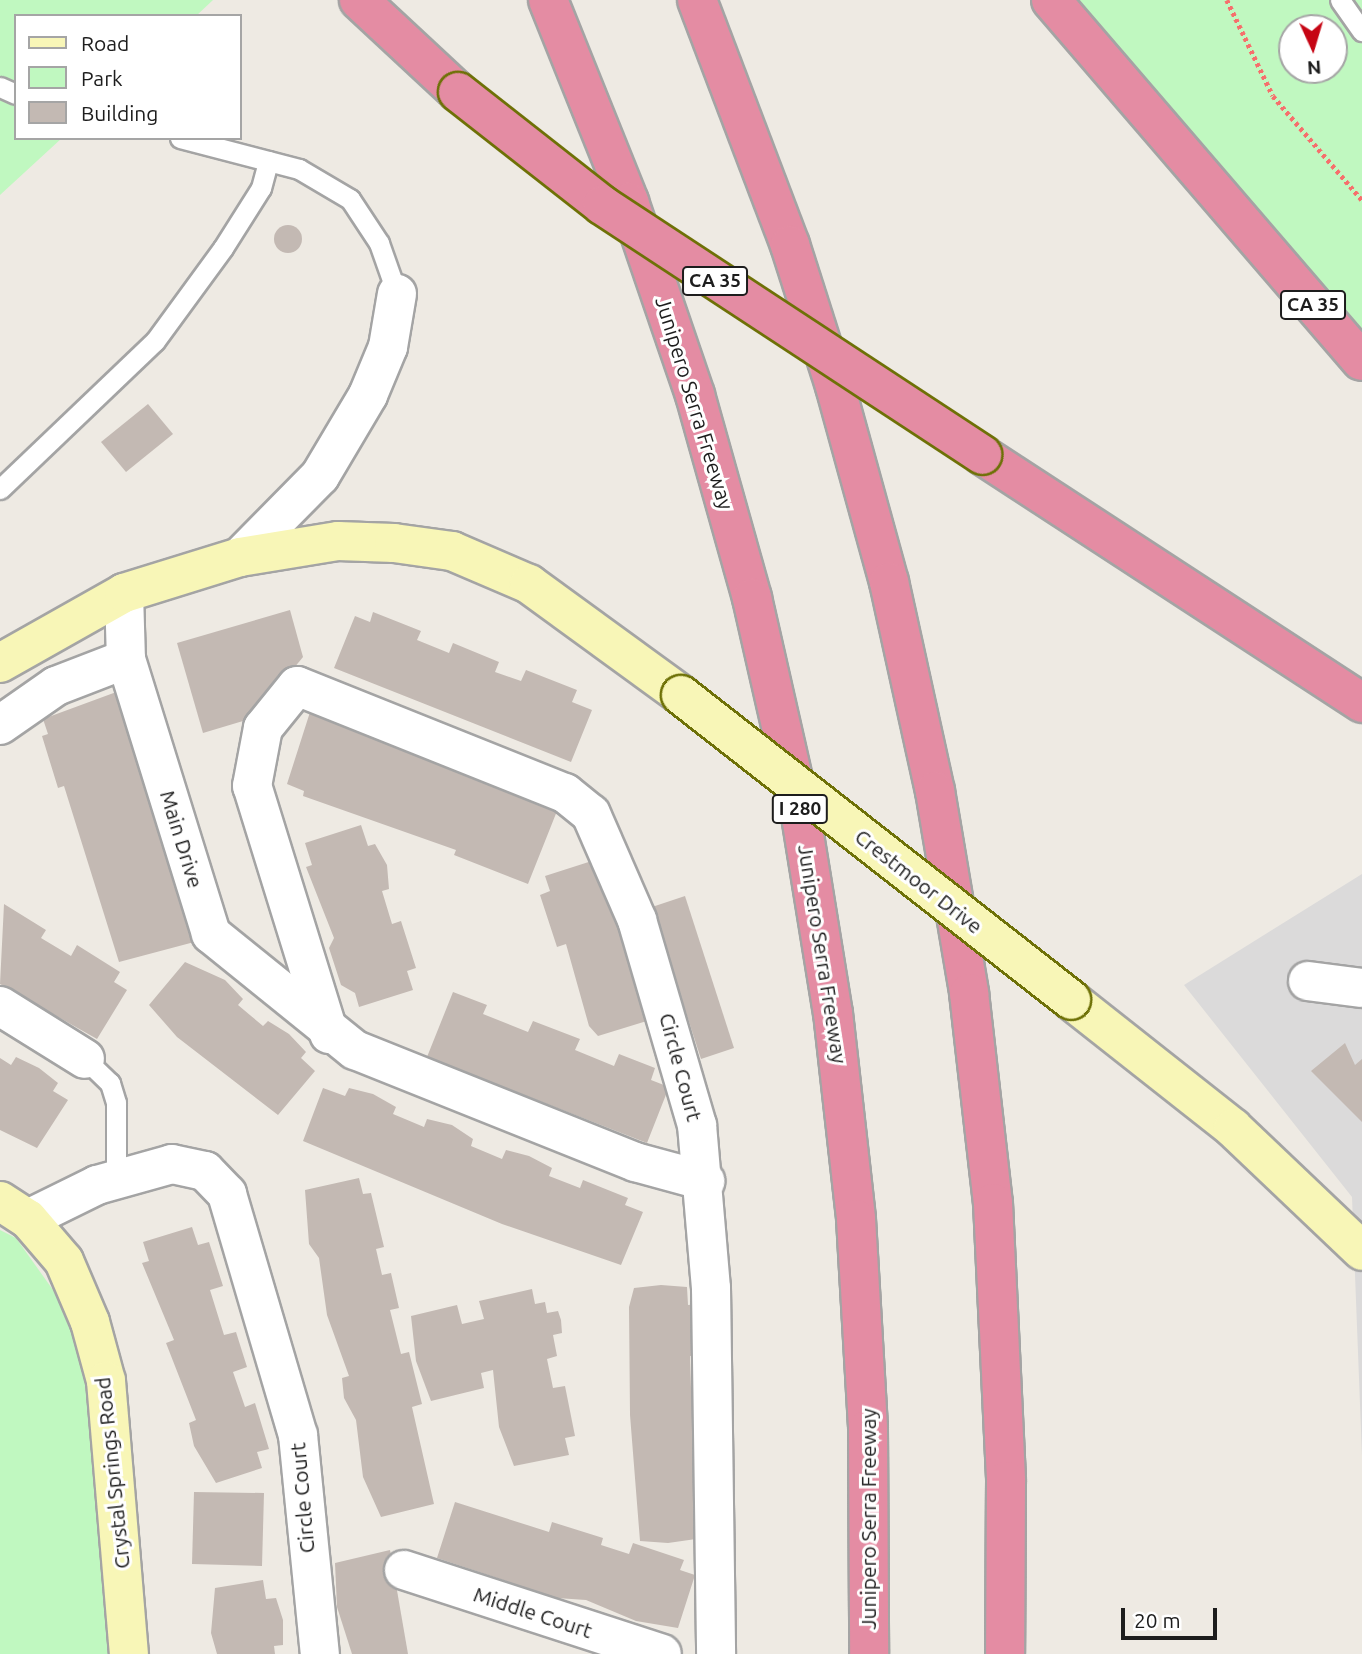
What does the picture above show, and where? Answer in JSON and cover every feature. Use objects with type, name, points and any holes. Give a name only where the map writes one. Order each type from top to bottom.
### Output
[{"type":"highway","name":"CA 35","points":[[359,0],[458,92],[602,205],[1362,703]]},
{"type":"highway","name":"Junipero Serra Freeway","points":[[548,0],[629,202],[695,395],[752,597],[800,810],[835,1027],[856,1219],[869,1441],[869,1654]]},
{"type":"highway","points":[[697,0],[790,245],[835,386],[892,593],[935,791],[969,993],[993,1203],[1005,1439],[1005,1654]]},
{"type":"highway","name":"CA 35","points":[[1051,0],[1362,361]]},
{"type":"street","points":[[0,663],[124,593],[240,557],[320,476],[368,395],[388,347],[397,294]]},
{"type":"street","name":"Crestmoor Drive","points":[[240,557],[338,541],[452,551],[549,595],[1219,1115],[1362,1251]]},
{"type":"street","name":"Main Drive","points":[[124,593],[126,659],[211,934],[329,1034],[374,1059],[622,1157],[705,1181]]},
{"type":"street","points":[[0,724],[56,686],[126,659]]},
{"type":"street","name":"Circle Court","points":[[329,1034],[252,786],[263,728],[298,686],[565,793],[591,814],[637,920],[682,1062],[705,1181],[716,1654]]},
{"type":"street","points":[[1308,981],[1362,988]]},
{"type":"street","points":[[0,1006],[85,1059]]},
{"type":"street","name":"Circle Court","points":[[14,1210],[172,1164],[205,1171],[227,1194],[298,1436],[320,1654]]},
{"type":"street","name":"Crystal Springs Road","points":[[14,1210],[64,1261],[106,1381],[129,1654]]},
{"type":"street","name":"Middle Court","points":[[404,1570],[662,1654]]},
{"type":"lane","points":[[1340,0],[1362,30]]},
{"type":"lane","points":[[188,140],[299,169],[350,199],[379,243],[397,294]]},
{"type":"lane","points":[[0,489],[155,341],[223,248],[261,188],[268,161]]},
{"type":"lane","points":[[85,1059],[110,1083],[116,1103],[116,1180]]},
{"type":"path","points":[[1227,0],[1273,96],[1362,200]]},
{"type":"shaded area","points":[[1362,874],[1362,1456],[1352,1197],[1184,985]]},
{"type":"green space","points":[[0,0],[213,0],[198,14],[14,14],[14,140],[60,140],[0,195]]},
{"type":"green space","points":[[1051,0],[1362,0],[1362,361]]},
{"type":"green space","points":[[0,1230],[16,1238],[68,1311],[91,1400],[114,1654],[0,1654]]},
{"type":"building","points":[[288,225],[298,229],[302,239],[298,249],[288,253],[278,249],[274,239],[278,229]]},
{"type":"building","points":[[148,404],[173,434],[126,472],[101,442]]},
{"type":"building","points":[[290,610],[303,657],[253,718],[203,733],[177,643]]},
{"type":"building","points":[[373,612],[421,631],[417,640],[449,653],[453,643],[499,662],[495,672],[521,681],[526,670],[577,690],[572,702],[592,710],[571,762],[334,668],[355,616],[370,622]]},
{"type":"building","points":[[119,691],[198,941],[119,962],[64,786],[58,788],[42,736],[48,734],[43,719]]},
{"type":"building","points":[[311,709],[559,806],[528,884],[454,855],[456,850],[303,796],[304,791],[287,784]]},
{"type":"building","points":[[361,825],[368,846],[375,844],[387,865],[389,889],[382,891],[392,924],[401,921],[416,968],[407,971],[413,990],[359,1007],[355,993],[341,985],[329,948],[334,938],[306,867],[312,865],[305,843]]},
{"type":"building","points":[[598,859],[650,1020],[598,1036],[589,1026],[566,944],[557,947],[540,895],[550,891],[545,876]]},
{"type":"building","points":[[685,896],[734,1048],[701,1059],[652,907]]},
{"type":"building","points":[[4,904],[46,930],[41,938],[71,956],[77,945],[120,972],[114,982],[127,990],[97,1039],[0,984]]},
{"type":"building","points":[[185,962],[225,980],[243,999],[238,1005],[263,1026],[268,1021],[289,1034],[306,1052],[301,1058],[315,1071],[278,1115],[177,1037],[149,1005]]},
{"type":"building","points":[[453,992],[487,1005],[483,1014],[528,1032],[533,1021],[580,1039],[575,1050],[614,1066],[619,1054],[655,1068],[651,1080],[669,1087],[647,1143],[427,1057]]},
{"type":"building","points":[[1345,1043],[1355,1065],[1362,1059],[1362,1122],[1311,1071]]},
{"type":"building","points":[[16,1057],[39,1068],[58,1083],[53,1091],[68,1100],[37,1148],[0,1130],[0,1058],[11,1065]]},
{"type":"building","points":[[323,1088],[345,1096],[349,1088],[373,1094],[396,1107],[393,1114],[424,1127],[427,1119],[452,1125],[473,1139],[471,1146],[502,1159],[506,1150],[529,1156],[552,1168],[549,1176],[580,1188],[583,1180],[628,1198],[625,1205],[643,1212],[621,1265],[502,1224],[303,1141]]},
{"type":"building","points":[[359,1178],[363,1194],[371,1193],[384,1247],[376,1249],[382,1275],[391,1273],[399,1308],[390,1310],[401,1354],[409,1352],[422,1404],[412,1407],[434,1504],[381,1517],[363,1477],[356,1420],[344,1398],[342,1378],[349,1376],[327,1315],[319,1258],[309,1244],[305,1190]]},
{"type":"building","points":[[192,1227],[198,1245],[209,1242],[223,1286],[210,1290],[224,1335],[236,1332],[247,1367],[233,1372],[245,1407],[255,1403],[269,1449],[257,1452],[262,1468],[216,1483],[194,1446],[189,1423],[196,1420],[166,1343],[174,1340],[142,1263],[149,1261],[143,1242]]},
{"type":"building","points":[[661,1285],[687,1287],[688,1305],[698,1304],[699,1356],[690,1356],[691,1387],[701,1386],[702,1440],[693,1440],[694,1471],[704,1471],[696,1539],[668,1543],[640,1541],[630,1415],[629,1307],[634,1288]]},
{"type":"building","points":[[532,1289],[535,1304],[545,1302],[547,1313],[558,1311],[561,1320],[562,1333],[553,1335],[557,1356],[547,1359],[553,1388],[565,1386],[575,1436],[565,1438],[569,1455],[514,1466],[499,1427],[493,1370],[481,1373],[484,1388],[431,1401],[416,1361],[411,1316],[457,1305],[462,1324],[484,1319],[479,1301]]},
{"type":"building","points":[[194,1492],[264,1493],[262,1566],[192,1564]]},
{"type":"building","points":[[455,1502],[549,1532],[552,1522],[603,1538],[601,1545],[629,1554],[633,1543],[684,1560],[680,1570],[695,1575],[678,1628],[636,1621],[586,1600],[557,1598],[437,1558]]},
{"type":"building","points":[[390,1550],[408,1654],[352,1654],[337,1607],[335,1563]]},
{"type":"building","points":[[263,1580],[266,1599],[276,1598],[283,1620],[283,1645],[274,1646],[275,1654],[217,1654],[211,1633],[215,1588]]}]
